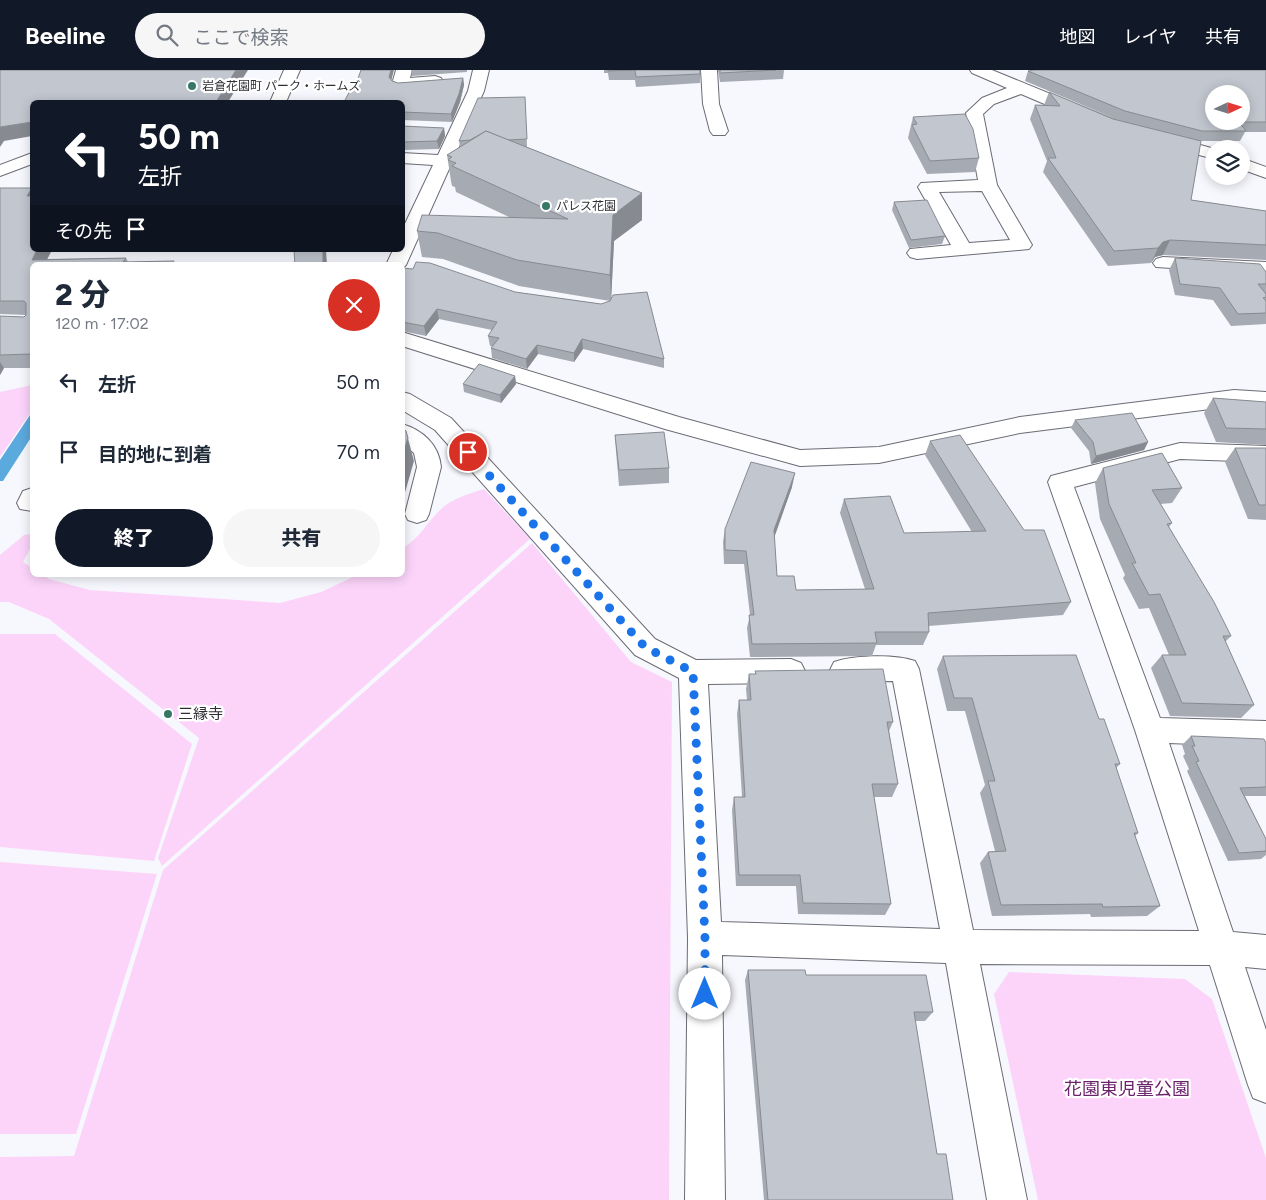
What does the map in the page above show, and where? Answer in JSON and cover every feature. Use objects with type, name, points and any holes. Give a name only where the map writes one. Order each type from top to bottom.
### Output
[{"type":"street","points":[[279,100],[292,70]]},
{"type":"street","points":[[404,70],[400,84],[454,80],[480,74],[476,92],[444,161],[404,262]]},
{"type":"street","points":[[709,70],[711,104],[720,131]]},
{"type":"street","points":[[978,70],[1001,80],[1023,81],[1097,120]]},
{"type":"street","points":[[917,253],[1022,245],[988,185],[974,113],[988,101],[1023,81]]},
{"type":"street","points":[[440,128],[459,129]]},
{"type":"street","points":[[1147,136],[1205,152]]},
{"type":"street","points":[[405,158],[444,161]]},
{"type":"street","points":[[0,172],[30,159]]},
{"type":"street","points":[[1250,167],[1266,173]]},
{"type":"street","points":[[963,249],[927,187],[988,185]]},
{"type":"street","points":[[1163,264],[1266,268]]},
{"type":"street","points":[[405,340],[673,423],[800,458],[879,455],[1020,425],[1234,398],[1266,400]]},
{"type":"street","points":[[405,402],[443,424],[645,647],[693,672],[905,669],[1007,1200]]},
{"type":"street","points":[[405,434],[418,440],[424,446],[429,460],[429,467],[417,514]]},
{"type":"street","points":[[1266,454],[1180,451],[1060,482],[1150,730],[1266,1085]]},
{"type":"street","points":[[693,672],[705,938],[705,1200]]},
{"type":"street","points":[[1150,730],[1266,734]]},
{"type":"street","points":[[705,938],[960,948],[1221,948],[1266,952]]},
{"type":"green space","points":[[30,385],[30,413],[0,457],[0,392]]},
{"type":"green space","points":[[484,489],[530,539],[162,866],[158,858],[199,738],[49,619],[9,602],[0,602],[0,555],[24,535],[30,534],[30,549],[23,562],[30,567],[30,577],[46,577],[90,590],[280,603],[321,592],[353,577],[405,577],[405,547],[443,507],[459,497]]},
{"type":"green space","points":[[532,543],[631,662],[672,682],[669,1200],[0,1200],[0,1157],[74,1156],[163,870]]},
{"type":"green space","points":[[0,634],[55,634],[192,744],[154,861],[0,847]]},
{"type":"green space","points":[[0,862],[157,874],[76,1134],[0,1134]]},
{"type":"green space","name":"花園東児童公園","points":[[1009,972],[1185,979],[1212,999],[1266,1158],[1266,1200],[1038,1200],[994,994]]},
{"type":"water","points":[[30,415],[30,439],[3,481],[0,481],[0,460]]},
{"type":"building","points":[[0,70],[236,70],[217,100],[30,100],[30,122],[0,127]]},
{"type":"building","points":[[361,70],[391,70],[389,77],[392,81],[398,83],[463,78],[451,114],[405,112],[405,100],[345,100],[353,85],[356,84]]},
{"type":"building","points":[[635,70],[700,70],[700,74],[636,77]]},
{"type":"building","points":[[720,70],[776,70],[720,73]]},
{"type":"building","points":[[1266,70],[1266,122],[1250,122],[1250,85],[1205,85],[1205,130],[1246,131],[1202,131],[1125,111],[1028,71]]},
{"type":"building","points":[[1049,92],[1113,119],[1201,141],[1191,200],[1266,211],[1266,245],[1170,240],[1163,242],[1158,248],[1114,251],[1048,158],[1056,158],[1035,105],[1060,106]]},
{"type":"building","points":[[525,97],[527,139],[508,140],[486,131],[470,140],[459,141],[478,98]]},
{"type":"building","points":[[965,114],[973,129],[979,158],[930,161],[912,125],[917,124],[913,117]]},
{"type":"building","points":[[405,126],[444,128],[437,141],[405,142]]},
{"type":"building","points":[[486,131],[642,193],[613,215],[610,275],[517,260],[438,233],[417,231],[422,215],[568,219],[452,166],[456,163],[448,160],[452,157],[447,155]]},
{"type":"building","points":[[0,188],[30,188],[27,196],[30,196],[30,252],[36,252],[32,260],[126,258],[123,262],[30,262],[30,354],[0,355],[0,316],[24,317],[26,315],[26,303],[24,301],[0,301]]},
{"type":"building","points":[[927,200],[945,236],[911,240],[894,202]]},
{"type":"building","points":[[294,252],[323,252],[323,262],[295,262]]},
{"type":"building","points":[[1175,258],[1260,264],[1266,272],[1266,284],[1258,284],[1266,294],[1266,297],[1263,298],[1266,301],[1266,313],[1238,314],[1220,288],[1180,284]]},
{"type":"building","points":[[174,261],[174,262],[123,262]]},
{"type":"building","points":[[416,262],[430,263],[515,292],[601,304],[610,301],[613,295],[647,292],[664,359],[582,339],[574,353],[537,345],[526,359],[491,348],[499,338],[488,336],[497,322],[437,309],[424,326],[405,323],[405,268],[413,269]]},
{"type":"building","points":[[479,364],[515,376],[500,395],[463,384]]},
{"type":"building","points":[[1213,398],[1266,402],[1266,429],[1226,428]]},
{"type":"building","points":[[1132,413],[1148,442],[1096,456],[1093,442],[1075,420]]},
{"type":"building","points":[[405,430],[408,438],[405,448]]},
{"type":"building","points":[[664,432],[669,468],[619,470],[615,435]]},
{"type":"building","points":[[960,435],[1024,530],[1044,530],[1071,602],[928,613],[929,632],[875,632],[877,643],[752,644],[749,615],[754,615],[746,551],[725,550],[725,529],[751,462],[795,473],[774,530],[777,576],[794,576],[796,590],[874,589],[844,499],[890,496],[904,533],[986,531],[930,441]]},
{"type":"building","points":[[1235,448],[1266,448],[1266,505],[1259,505]]},
{"type":"building","points":[[1162,453],[1182,488],[1152,490],[1172,523],[1167,524],[1214,602],[1231,636],[1223,636],[1254,705],[1182,703],[1162,655],[1186,655],[1160,594],[1149,595],[1132,563],[1136,563],[1109,504],[1103,468]]},
{"type":"building","points":[[1076,655],[1099,719],[1104,719],[1120,764],[1115,764],[1138,833],[1134,833],[1160,906],[1103,907],[1102,904],[1001,905],[988,852],[1006,851],[988,781],[995,781],[972,698],[954,698],[943,656]]},
{"type":"building","points":[[883,669],[893,722],[887,722],[898,784],[872,784],[891,904],[803,903],[800,875],[739,875],[734,797],[745,797],[739,700],[751,700],[749,674],[756,674],[755,671]]},
{"type":"building","points":[[1191,736],[1264,739],[1266,743],[1266,787],[1240,788],[1266,839],[1266,851],[1239,853],[1196,762],[1199,761],[1192,746],[1195,746]]},
{"type":"building","points":[[748,970],[805,970],[806,975],[926,975],[933,1012],[914,1012],[937,1154],[946,1154],[953,1200],[768,1200]]},
{"type":"place","name":"岩倉花園町 パーク・ホームズ","points":[[192,86]]},
{"type":"place","name":"パレス花園","points":[[546,206]]},
{"type":"place","name":"三縁寺","points":[[168,714]]},
{"type":"route","points":[[468,452],[645,647],[693,672],[705,938],[705,994]]}]
